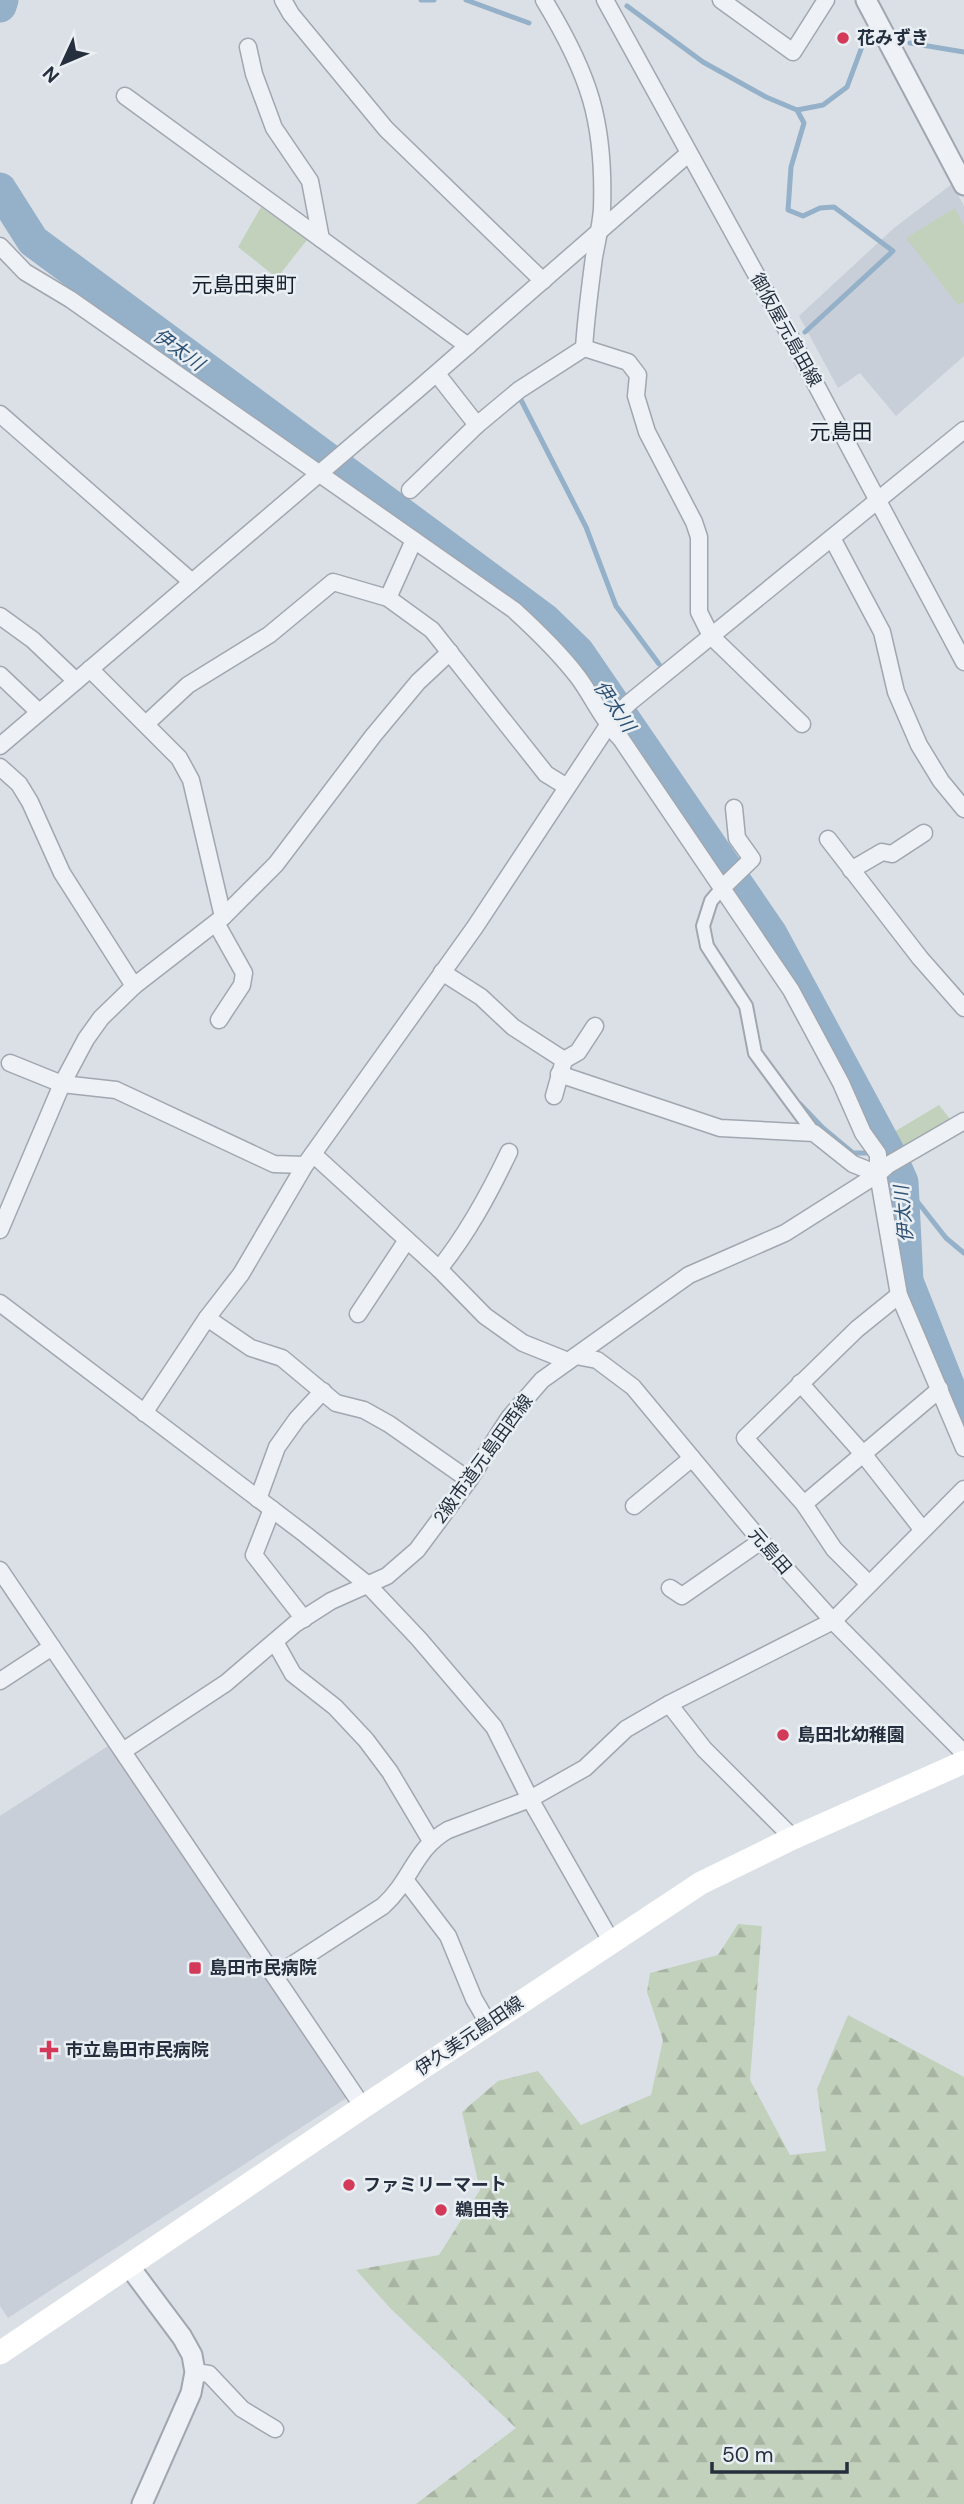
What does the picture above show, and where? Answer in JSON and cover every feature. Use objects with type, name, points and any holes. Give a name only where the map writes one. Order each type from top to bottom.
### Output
[{"type":"main road","name":"伊久美元島田線","points":[[2,2348],[701,1883],[793,1838],[964,1762]]},
{"type":"street","points":[[283,0],[291,14],[386,129],[543,281]]},
{"type":"street","points":[[544,0],[575,55],[588,86],[600,132],[601,210],[586,310],[584,348]]},
{"type":"street","name":"御仮屋元島田線","points":[[605,0],[790,336],[964,662]]},
{"type":"street","points":[[721,0],[793,52],[826,0]]},
{"type":"street","points":[[866,0],[964,184]]},
{"type":"street","points":[[248,47],[257,87],[274,128],[310,181],[321,239]]},
{"type":"street","points":[[125,96],[468,346]]},
{"type":"street","points":[[0,746],[437,374],[688,154]]},
{"type":"street","points":[[0,246],[25,272],[70,299],[321,472],[514,610],[555,649],[579,678],[791,990],[841,1083],[863,1133],[878,1154],[878,1174],[899,1295],[964,1448]]},
{"type":"street","points":[[410,490],[477,425],[519,390],[584,348]]},
{"type":"street","points":[[584,348],[628,362],[638,375],[636,396],[647,432],[694,522],[699,537],[699,612],[711,636],[802,724]]},
{"type":"street","points":[[437,374],[477,425]]},
{"type":"street","points":[[0,414],[192,582]]},
{"type":"street","points":[[144,1413],[208,1318],[241,1275],[309,1160],[475,928],[610,724],[629,703],[964,430]]},
{"type":"street","points":[[832,538],[882,632],[896,692],[919,745],[941,781],[964,809]]},
{"type":"street","points":[[388,598],[414,540]]},
{"type":"street","points":[[147,723],[188,685],[269,635],[333,582],[388,598],[432,630],[546,774],[568,787]]},
{"type":"street","points":[[0,616],[33,640],[76,681]]},
{"type":"street","points":[[0,1230],[62,1084],[86,1039],[101,1018],[134,986],[219,920],[276,864],[373,736],[418,682],[450,652]]},
{"type":"street","points":[[90,669],[147,723],[179,758],[191,779],[219,920],[244,973],[242,985],[219,1020]]},
{"type":"street","points":[[0,675],[39,712]]},
{"type":"street","points":[[0,767],[19,784],[62,873],[134,986]]},
{"type":"street","points":[[734,808],[737,838],[752,859],[711,901],[703,926],[707,947],[746,1006],[755,1053],[814,1133],[853,1164],[878,1174]]},
{"type":"street","points":[[851,870],[882,852],[892,855],[923,833]]},
{"type":"street","points":[[828,839],[920,958],[964,1008]]},
{"type":"street","points":[[442,972],[481,997],[562,1067],[720,1128],[814,1133]]},
{"type":"street","points":[[554,1096],[562,1067],[578,1052],[595,1027]]},
{"type":"street","points":[[10,1063],[62,1084],[116,1090],[274,1164],[309,1160]]},
{"type":"street","name":"2級市道元島田西線","points":[[123,1751],[226,1683],[304,1619],[331,1601],[387,1576],[417,1550],[469,1480],[509,1418],[542,1380],[689,1275],[785,1233],[896,1161],[964,1121]]},
{"type":"street","points":[[439,1269],[464,1237],[509,1152]]},
{"type":"street","name":"元島田","points":[[309,1160],[407,1240],[485,1316],[523,1343],[572,1358],[597,1360],[633,1387],[761,1541],[833,1621],[964,1753]]},
{"type":"street","points":[[358,1314],[407,1240]]},
{"type":"street","points":[[869,1584],[834,1549],[804,1504],[745,1438],[857,1329],[899,1295]]},
{"type":"street","points":[[0,1303],[368,1585],[419,1639],[494,1727],[530,1799],[611,1941]]},
{"type":"street","points":[[208,1318],[250,1348],[282,1359],[336,1403],[364,1410],[389,1424],[469,1480]]},
{"type":"street","points":[[800,1383],[864,1455],[922,1529]]},
{"type":"street","points":[[804,1504],[940,1389]]},
{"type":"street","points":[[258,1499],[277,1447],[297,1419],[323,1391]]},
{"type":"street","points":[[634,1506],[692,1458]]},
{"type":"street","points":[[275,1976],[383,1906],[406,1881],[424,1848],[448,1830],[530,1799],[584,1768],[626,1729],[669,1704],[833,1621],[964,1489]]},
{"type":"street","points":[[272,1509],[254,1555],[304,1619]]},
{"type":"street","points":[[670,1588],[682,1596],[761,1541]]},
{"type":"street","points":[[0,1570],[363,2107]]},
{"type":"street","points":[[275,1642],[293,1674],[335,1707],[366,1740],[390,1772],[431,1841]]},
{"type":"street","points":[[0,1681],[52,1647]]},
{"type":"street","points":[[669,1704],[704,1749],[793,1838]]},
{"type":"street","points":[[406,1881],[448,1936],[474,1999],[488,2023]]},
{"type":"street","points":[[129,2266],[182,2337],[192,2355],[195,2372],[191,2393],[142,2504]]},
{"type":"street","points":[[195,2372],[209,2374],[242,2409],[275,2429]]},
{"type":"shaded area","points":[[952,184],[964,206],[964,356],[896,416],[860,373],[838,388],[799,316],[894,228]]},
{"type":"shaded area","points":[[108,1746],[348,2097],[8,2318],[0,2306],[0,1816]]},
{"type":"green space","points":[[261,207],[307,240],[277,278],[238,247]]},
{"type":"green space","points":[[955,208],[964,226],[964,302],[958,305],[906,238]]},
{"type":"green space","points":[[939,1105],[954,1124],[904,1153],[894,1132]]},
{"type":"green space","points":[[738,1924],[762,1926],[750,2080],[790,2155],[826,2151],[817,2089],[848,2015],[964,2077],[964,2504],[416,2504],[516,2428],[391,2309],[356,2270],[439,2255],[480,2190],[462,2112],[498,2081],[538,2071],[581,2125],[651,2095],[663,2040],[647,1992],[650,1973],[718,1955]]},
{"type":"waterway","points":[[0,6],[2,0]]},
{"type":"waterway","points":[[421,0],[434,0]]},
{"type":"waterway","points":[[466,0],[529,23]]},
{"type":"waterway","points":[[627,6],[703,62],[766,97],[797,110],[823,105],[847,87],[866,36]]},
{"type":"waterway","points":[[910,43],[964,52]]},
{"type":"waterway","points":[[797,110],[804,123],[791,167],[788,210],[803,216],[820,208],[834,207],[893,251],[805,332]]},
{"type":"waterway","name":"伊太川","points":[[0,189],[33,241],[545,620],[578,652],[771,934],[889,1153],[902,1182],[907,1281],[964,1425]]},
{"type":"waterway","points":[[521,400],[586,527],[616,606],[659,664]]},
{"type":"waterway","points":[[800,1104],[853,1153],[889,1153]]},
{"type":"waterway","points":[[902,1182],[946,1238],[964,1253]]},
{"type":"place","name":"花みずき","points":[[843,38]]},
{"type":"place","name":"島田北幼稚園","points":[[783,1735]]},
{"type":"place","name":"島田市民病院","points":[[195,1968]]},
{"type":"place","name":"市立島田市民病院","points":[[49,2050]]},
{"type":"place","name":"ファミリーマート","points":[[349,2185]]},
{"type":"place","name":"鵜田寺","points":[[441,2210]]},
{"type":"district","name":"元島田東町","points":[[244,285]]},
{"type":"district","name":"元島田","points":[[841,432]]}]
